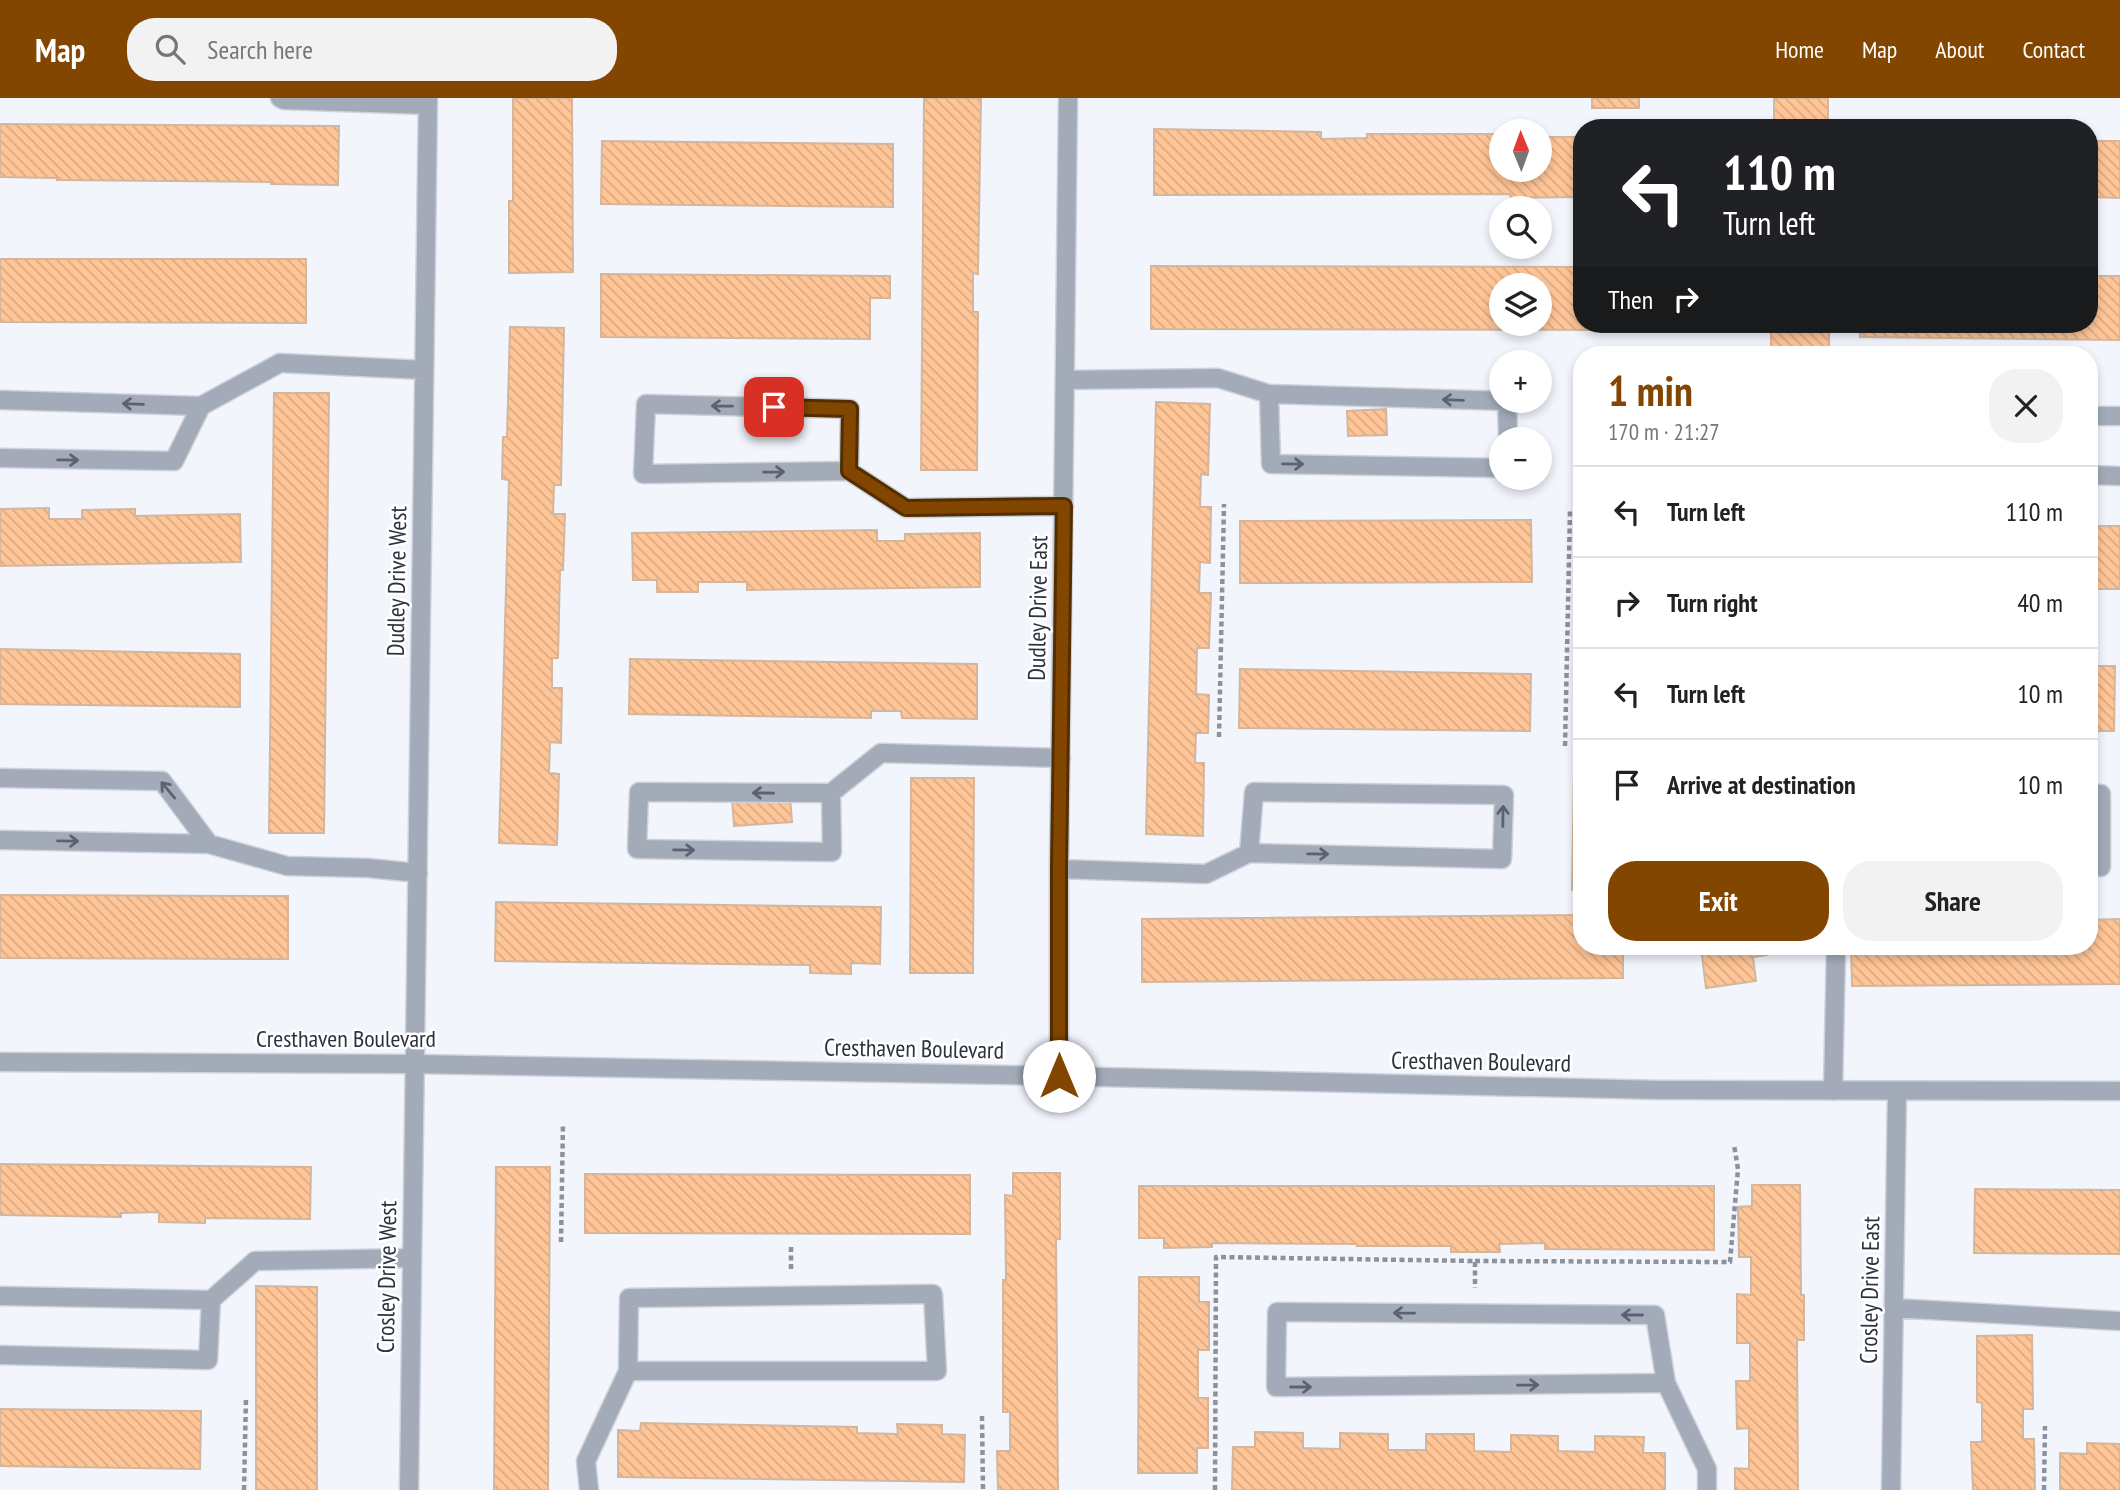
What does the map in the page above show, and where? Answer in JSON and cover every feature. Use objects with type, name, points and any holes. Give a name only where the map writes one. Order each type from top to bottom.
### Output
[{"type":"street","points":[[280,98],[428,102]]},
{"type":"street","name":"Dudley Drive East","points":[[1059,1076],[1068,98]]},
{"type":"street","name":"Dudley Drive West","points":[[413,1064],[428,102]]},
{"type":"street","points":[[0,400],[201,406],[280,363],[424,370]]},
{"type":"street","points":[[1066,380],[1218,378],[1269,394],[1507,401],[1508,427]]},
{"type":"street","points":[[1269,394],[1271,464],[1489,468]]},
{"type":"street","points":[[849,471],[850,409],[646,404],[643,474],[849,471],[906,508],[1064,506]]},
{"type":"street","points":[[0,458],[174,461],[201,406]]},
{"type":"street","points":[[2098,416],[2120,416]]},
{"type":"street","points":[[2098,475],[2120,476]]},
{"type":"street","points":[[831,793],[832,852],[637,849],[639,792],[831,793],[881,753],[1060,758]]},
{"type":"street","points":[[0,778],[162,781],[209,845]]},
{"type":"street","points":[[1059,869],[1206,874],[1249,853],[1503,859],[1504,795],[1254,792],[1249,853]]},
{"type":"street","points":[[2098,794],[2101,794],[2101,867],[2098,867]]},
{"type":"street","points":[[0,840],[209,845],[287,866],[368,868],[418,873]]},
{"type":"street","points":[[1833,1091],[1836,955]]},
{"type":"street","name":"Cresthaven Boulevard","points":[[0,1062],[413,1064],[1660,1090],[2120,1091]]},
{"type":"street","name":"Crosley Drive West","points":[[409,1490],[413,1064]]},
{"type":"street","name":"Crosley Drive East","points":[[1891,1490],[1897,1091]]},
{"type":"street","points":[[0,1296],[211,1300],[255,1261],[412,1258]]},
{"type":"street","points":[[589,1490],[586,1461],[628,1371],[629,1298],[933,1294],[937,1371],[628,1371]]},
{"type":"street","points":[[0,1355],[208,1360],[211,1300]]},
{"type":"street","points":[[1894,1308],[2120,1321]]},
{"type":"street","points":[[1666,1383],[1276,1387],[1278,1312],[1655,1315],[1666,1383],[1707,1469],[1707,1490]]},
{"type":"path","points":[[1219,737],[1224,504]]},
{"type":"path","points":[[1565,746],[1570,510]]},
{"type":"path","points":[[561,1242],[563,1123]]},
{"type":"path","points":[[1475,1261],[1730,1262],[1738,1169],[1734,1145]]},
{"type":"path","points":[[791,1245],[791,1279]]},
{"type":"path","points":[[244,1490],[246,1397]]},
{"type":"path","points":[[982,1416],[983,1490]]},
{"type":"path","points":[[2044,1490],[2045,1426]]},
{"type":"building","points":[[513,98],[572,98],[573,272],[509,273],[509,201],[513,201]]},
{"type":"building","points":[[924,98],[981,98],[978,274],[973,273],[973,312],[978,312],[977,470],[921,470]]},
{"type":"building","points":[[1592,98],[1639,98],[1639,108],[1592,108]]},
{"type":"building","points":[[1774,98],[1828,98],[1828,119],[1774,119]]},
{"type":"building","points":[[0,124],[339,126],[338,185],[0,177]]},
{"type":"building","points":[[1154,129],[1321,132],[1321,139],[1367,138],[1367,134],[1489,134],[1489,182],[1552,182],[1552,137],[1573,137],[1573,197],[1510,194],[1154,195]]},
{"type":"building","points":[[602,141],[893,144],[893,207],[601,204]]},
{"type":"building","points":[[2098,141],[2120,141],[2120,198],[2098,197]]},
{"type":"building","points":[[0,259],[306,259],[306,323],[0,322]]},
{"type":"building","points":[[1151,266],[1573,267],[1573,330],[1552,330],[1552,273],[1489,273],[1489,330],[1151,329]]},
{"type":"building","points":[[601,274],[890,276],[890,298],[870,298],[870,339],[601,337]]},
{"type":"building","points":[[2098,276],[2120,276],[2120,340],[1860,337],[1860,333],[2098,333]]},
{"type":"building","points":[[510,327],[564,328],[561,485],[554,485],[553,514],[565,514],[563,570],[560,570],[558,658],[552,658],[552,688],[562,688],[561,743],[550,742],[549,773],[559,774],[557,845],[499,843],[509,480],[502,479],[503,437],[507,437]]},
{"type":"building","points":[[1771,333],[1829,333],[1829,346],[1771,346]]},
{"type":"building","points":[[274,393],[329,393],[324,833],[269,833]]},
{"type":"building","points":[[1156,402],[1210,404],[1208,475],[1201,474],[1200,507],[1211,507],[1210,563],[1200,562],[1199,593],[1211,593],[1209,648],[1197,648],[1196,694],[1209,695],[1208,733],[1196,733],[1195,763],[1204,763],[1203,836],[1146,834]]},
{"type":"building","points":[[1386,409],[1387,435],[1348,436],[1347,411]]},
{"type":"building","points":[[49,508],[49,519],[82,519],[82,510],[135,509],[135,516],[240,514],[241,562],[0,566],[0,509]]},
{"type":"building","points":[[1531,520],[1532,582],[1240,583],[1240,521]]},
{"type":"building","points":[[2098,526],[2120,526],[2120,589],[2098,589]]},
{"type":"building","points":[[877,530],[877,541],[905,541],[905,534],[980,533],[980,587],[747,590],[747,582],[698,582],[698,592],[657,592],[657,580],[633,580],[632,533]]},
{"type":"building","points":[[0,649],[240,654],[240,707],[0,704]]},
{"type":"building","points":[[630,659],[977,664],[977,719],[902,718],[901,711],[871,711],[871,718],[629,714]]},
{"type":"building","points":[[2098,666],[2115,666],[2114,731],[2098,731]]},
{"type":"building","points":[[1240,669],[1531,674],[1530,731],[1239,728]]},
{"type":"building","points":[[911,778],[974,778],[973,973],[910,973]]},
{"type":"building","points":[[790,796],[792,822],[734,826],[732,799]]},
{"type":"building","points":[[0,895],[288,896],[288,959],[0,958]]},
{"type":"building","points":[[496,902],[881,907],[880,964],[851,963],[851,974],[810,973],[810,965],[495,961]]},
{"type":"building","points":[[1573,915],[1573,955],[1623,955],[1623,978],[1142,982],[1142,919]]},
{"type":"building","points":[[2120,919],[2120,984],[1852,986],[1851,955],[2098,955],[2098,920]]},
{"type":"building","points":[[1702,955],[1767,955],[1753,957],[1756,981],[1706,988]]},
{"type":"building","points":[[0,1164],[311,1167],[310,1219],[205,1218],[205,1223],[159,1222],[159,1212],[121,1213],[121,1217],[0,1215]]},
{"type":"building","points":[[496,1167],[550,1167],[548,1490],[494,1490]]},
{"type":"building","points":[[1013,1173],[1060,1173],[1060,1239],[1056,1239],[1058,1490],[998,1490],[997,1451],[1010,1451],[1010,1412],[1003,1412],[1003,1280],[1006,1280],[1005,1195],[1013,1196]]},
{"type":"building","points":[[585,1174],[970,1175],[970,1234],[585,1233]]},
{"type":"building","points":[[1752,1185],[1800,1185],[1804,1340],[1797,1340],[1798,1490],[1735,1490],[1735,1468],[1749,1469],[1749,1428],[1737,1429],[1736,1381],[1750,1381],[1750,1343],[1737,1343],[1737,1294],[1751,1295],[1751,1257],[1739,1257],[1738,1207],[1752,1206]]},
{"type":"building","points":[[1139,1186],[1714,1186],[1714,1250],[1545,1249],[1545,1243],[1499,1244],[1500,1252],[1451,1252],[1451,1246],[1357,1244],[1212,1243],[1212,1247],[1164,1248],[1164,1238],[1139,1238]]},
{"type":"building","points":[[1975,1189],[2120,1190],[2120,1254],[1974,1253]]},
{"type":"building","points":[[1139,1277],[1199,1277],[1199,1302],[1209,1302],[1209,1350],[1198,1350],[1198,1398],[1208,1398],[1208,1448],[1197,1448],[1197,1473],[1138,1473]]},
{"type":"building","points":[[256,1286],[317,1287],[317,1490],[256,1490]]},
{"type":"building","points":[[2032,1335],[2033,1409],[2023,1409],[2023,1439],[2034,1439],[2035,1490],[1973,1490],[1971,1442],[1982,1442],[1982,1403],[1977,1402],[1977,1336]]},
{"type":"building","points":[[0,1409],[201,1411],[200,1469],[0,1466]]},
{"type":"building","points":[[641,1423],[857,1427],[857,1433],[898,1434],[897,1424],[942,1425],[942,1434],[965,1435],[964,1482],[618,1477],[618,1430],[640,1431]]},
{"type":"building","points":[[1255,1432],[1303,1433],[1303,1448],[1340,1449],[1340,1433],[1388,1434],[1388,1450],[1426,1450],[1426,1434],[1474,1434],[1474,1451],[1511,1452],[1511,1435],[1558,1436],[1558,1451],[1595,1452],[1595,1436],[1644,1437],[1643,1453],[1665,1453],[1665,1490],[1232,1490],[1233,1447],[1255,1447]]},
{"type":"building","points":[[2087,1443],[2120,1444],[2120,1490],[2060,1490],[2060,1453],[2087,1454]]},
{"type":"route","points":[[774,407],[850,409],[849,471],[906,508],[1064,506],[1059,1076]]}]
